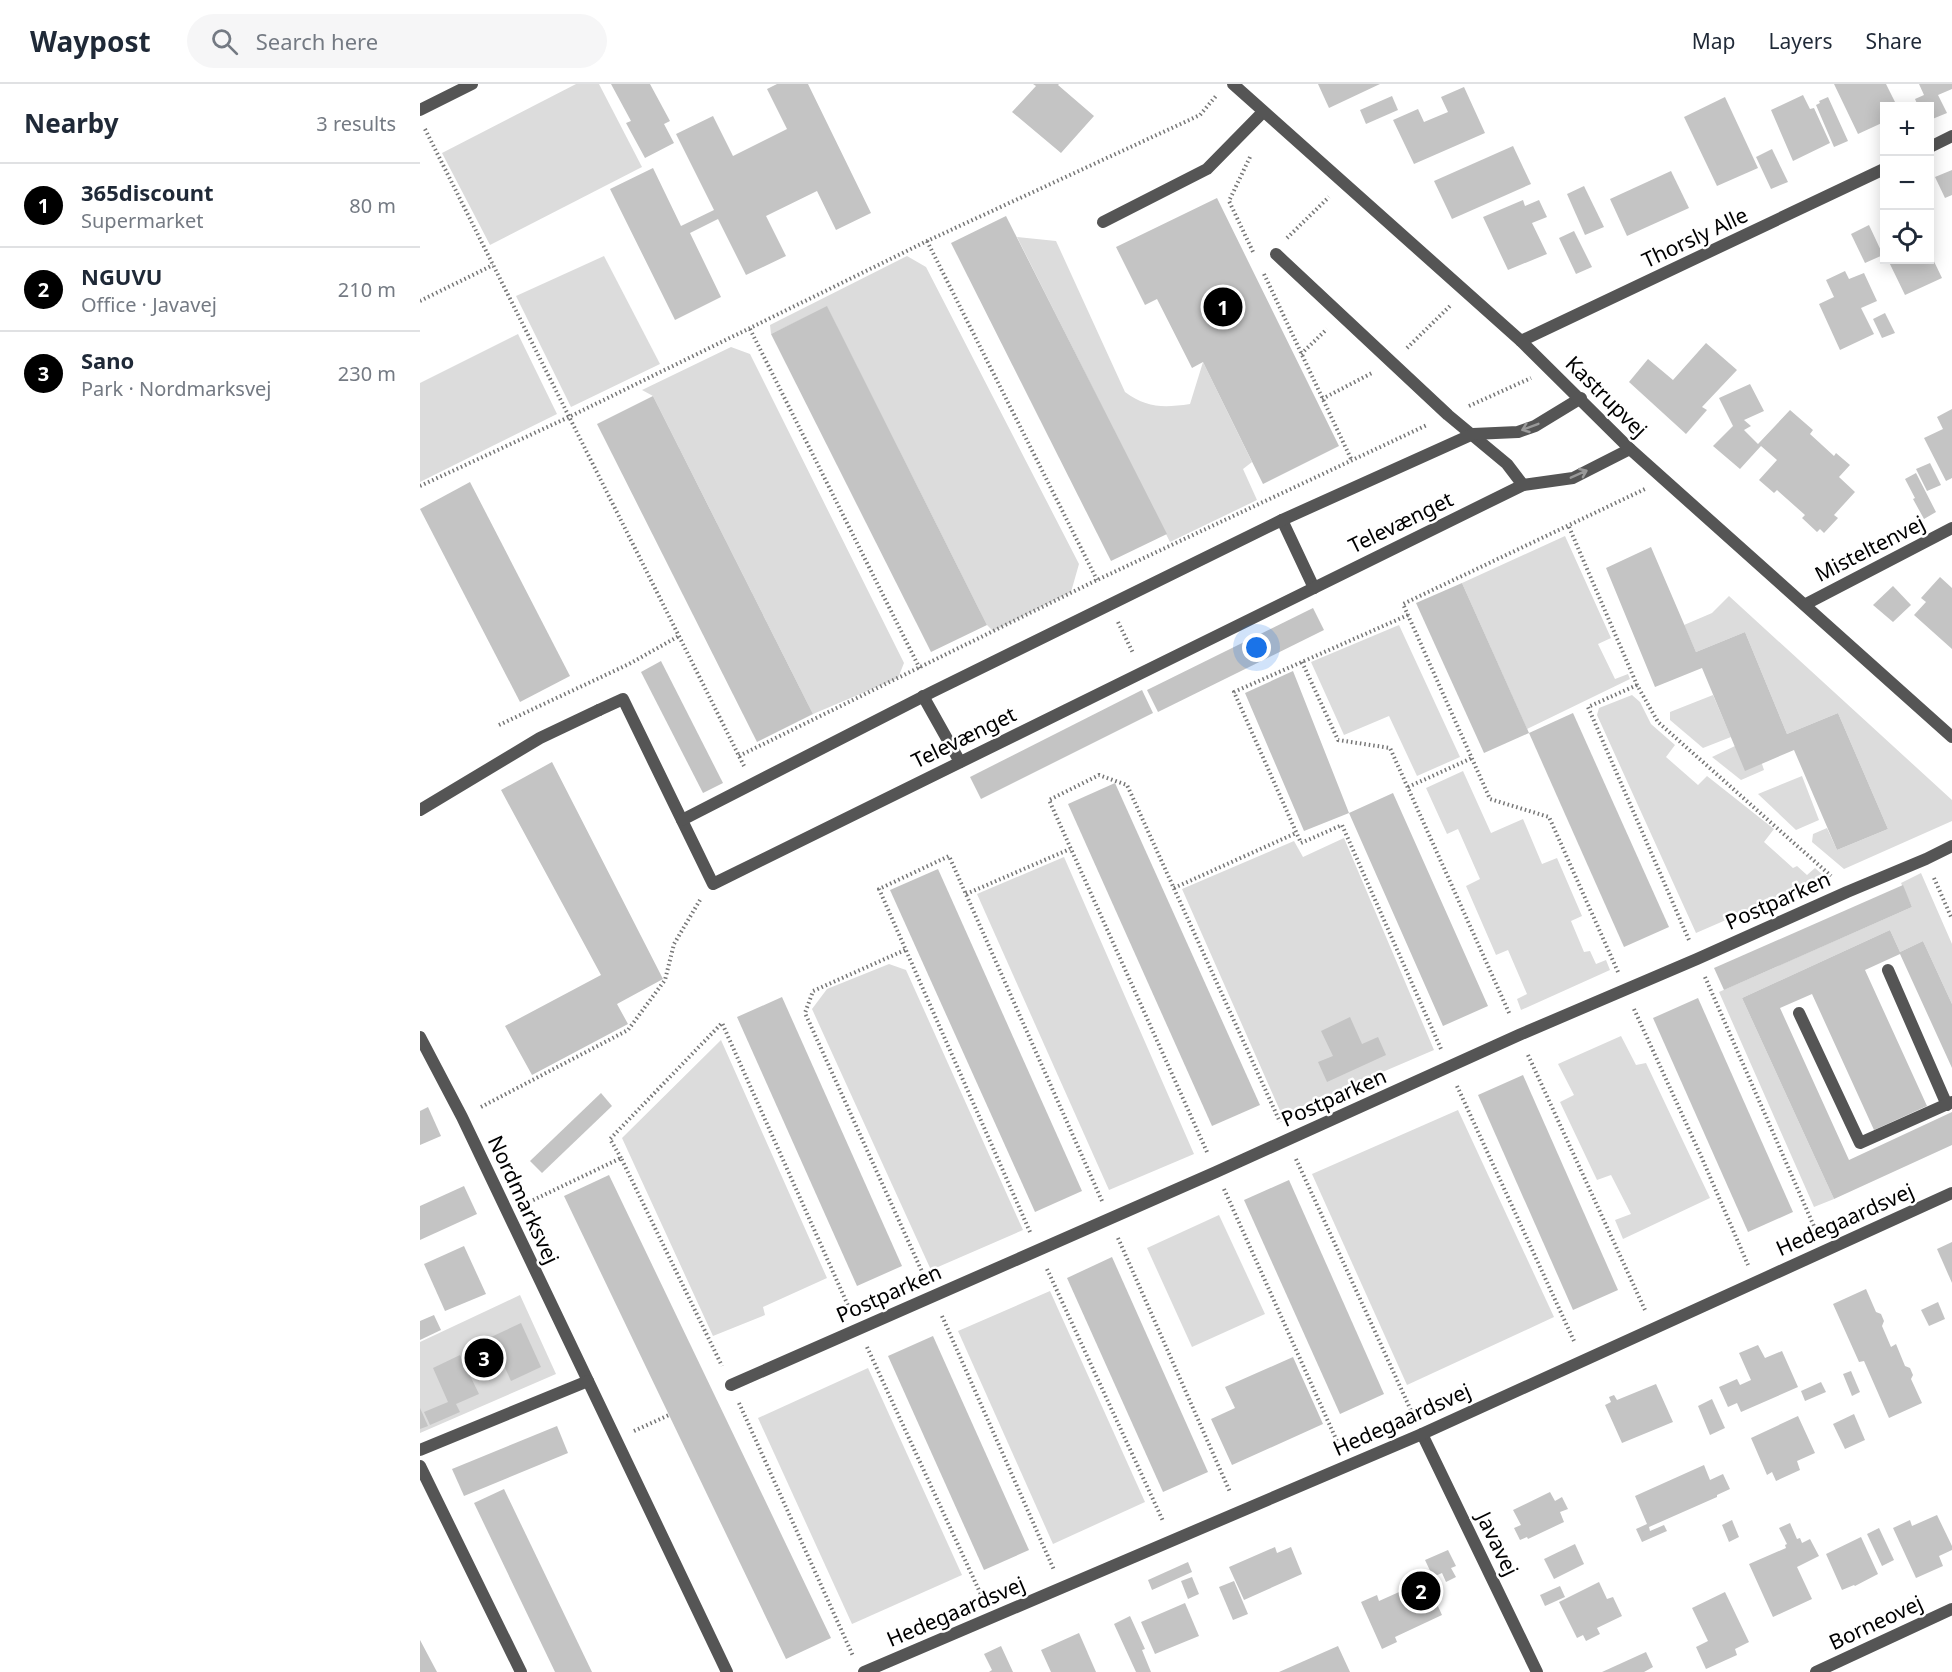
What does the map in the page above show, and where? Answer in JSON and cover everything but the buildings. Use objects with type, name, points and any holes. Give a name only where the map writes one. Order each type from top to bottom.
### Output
[{"type":"street","points":[[420,110],[472,84]]},
{"type":"street","name":"Kastrupvej","points":[[1233,84],[1521,341],[1630,449],[1806,604],[1952,737]]},
{"type":"street","points":[[1102,222],[1207,169],[1266,115]]},
{"type":"street","points":[[1934,145],[1952,136]]},
{"type":"street","name":"Thorsly Alle","points":[[1521,341],[1880,171]]},
{"type":"street","points":[[1275,254],[1448,415],[1508,464],[1523,485]]},
{"type":"street","points":[[682,820],[928,694],[1282,520],[1473,434],[1518,432],[1536,426],[1581,398]]},
{"type":"street","name":"Televænget","points":[[712,882],[713,884],[1523,485],[1573,478],[1630,449]]},
{"type":"street","points":[[1282,520],[1314,588]]},
{"type":"street","name":"Misteltenvej","points":[[1806,604],[1952,528]]},
{"type":"street","points":[[928,694],[960,762]]},
{"type":"street","points":[[420,810],[540,738],[622,699],[712,882]]},
{"type":"street","name":"Postparken","points":[[731,1385],[1216,1172],[1519,1035],[1952,846]]},
{"type":"street","points":[[1799,1013],[1860,1143],[1949,1104],[1887,970]]},
{"type":"street","name":"Nordmarksvej","points":[[420,1037],[508,1212],[727,1672]]},
{"type":"street","name":"Hedegaardsvej","points":[[864,1672],[1422,1434],[1952,1193]]},
{"type":"street","points":[[420,1450],[588,1381]]},
{"type":"street","name":"Javavej","points":[[1422,1434],[1537,1672]]},
{"type":"street","points":[[420,1466],[521,1672]]},
{"type":"street","name":"Borneovej","points":[[1816,1672],[1952,1609]]},
{"type":"path","points":[[420,486],[569,417],[927,241],[1200,115],[1219,92]]},
{"type":"path","points":[[1257,259],[1229,201],[1266,115]]},
{"type":"path","points":[[420,120],[752,783]]},
{"type":"path","points":[[1275,254],[1286,239],[1343,183]]},
{"type":"path","points":[[927,241],[1143,672]]},
{"type":"path","points":[[420,301],[493,265]]},
{"type":"path","points":[[1261,268],[1352,460]]},
{"type":"path","points":[[1302,354],[1341,315]]},
{"type":"path","points":[[750,329],[919,668],[928,694]]},
{"type":"path","points":[[739,756],[1097,580],[1551,369]]},
{"type":"path","points":[[1665,479],[1569,527],[1403,604],[1490,799],[1549,817],[1755,1282]]},
{"type":"path","points":[[1569,527],[1637,685],[1658,722],[1847,892]]},
{"type":"path","points":[[1408,615],[1234,692],[1301,843],[1342,825],[1449,1068],[1583,1361]]},
{"type":"path","points":[[499,725],[629,664],[678,636]]},
{"type":"path","points":[[1302,662],[1338,740],[1390,748],[1653,1329]]},
{"type":"path","points":[[1408,787],[1472,758]]},
{"type":"path","points":[[1348,1465],[1049,800],[1099,776],[1127,785],[1422,1434]]},
{"type":"path","points":[[1174,888],[1296,833]]},
{"type":"path","points":[[966,894],[1070,849]]},
{"type":"path","points":[[1172,1541],[1038,1250],[879,889],[949,856],[1238,1512]]},
{"type":"path","points":[[1926,859],[1952,919]]},
{"type":"path","points":[[462,1117],[628,1030],[665,980],[674,944],[712,882]]},
{"type":"path","points":[[905,950],[813,992],[805,1013],[933,1296],[1061,1588]]},
{"type":"path","points":[[855,1661],[731,1385],[610,1139],[722,1023],[991,1618]]},
{"type":"path","points":[[508,1212],[621,1158]]},
{"type":"path","points":[[616,1439],[669,1414]]},
{"type":"shaded area","points":[[576,84],[599,84],[642,167],[490,245],[442,153]]},
{"type":"shaded area","points":[[1017,237],[1056,241],[1125,392],[1156,406],[1190,404],[1203,362],[1252,462],[1243,469],[1257,500],[1170,542]]},
{"type":"shaded area","points":[[604,256],[660,364],[571,407],[516,296]]},
{"type":"shaded area","points":[[907,256],[926,267],[1079,564],[1071,592],[993,631],[987,625],[827,307],[771,334],[770,325]]},
{"type":"shaded area","points":[[518,334],[557,414],[420,482],[420,383]]},
{"type":"shaded area","points":[[731,347],[750,354],[904,663],[898,678],[813,714],[653,396],[642,390]]},
{"type":"shaded area","points":[[1565,536],[1611,638],[1598,644],[1615,679],[1628,674],[1630,679],[1527,729],[1462,583]]},
{"type":"shaded area","points":[[1729,596],[1952,800],[1952,821],[1844,869],[1812,842],[1813,834],[1827,828],[1837,850],[1888,829],[1838,713],[1787,734],[1745,632],[1696,652],[1684,625],[1712,613]]},
{"type":"shaded area","points":[[1399,625],[1460,757],[1417,776],[1389,716],[1344,735],[1311,662]]},
{"type":"shaded area","points":[[1632,695],[1640,702],[1651,724],[1675,745],[1666,757],[1698,785],[1707,776],[1774,829],[1764,842],[1793,868],[1797,866],[1807,875],[1815,868],[1825,877],[1696,933],[1597,715],[1599,708]]},
{"type":"shaded area","points":[[1713,695],[1731,737],[1703,748],[1670,720],[1670,712]]},
{"type":"shaded area","points":[[1735,746],[1762,764],[1764,770],[1741,780],[1712,757]]},
{"type":"shaded area","points":[[1463,771],[1491,833],[1523,819],[1542,864],[1557,858],[1582,916],[1571,921],[1584,952],[1590,951],[1596,964],[1606,960],[1610,970],[1521,1010],[1517,999],[1527,994],[1508,950],[1496,955],[1466,886],[1480,879],[1458,829],[1447,834],[1426,788]]},
{"type":"shaded area","points":[[1802,776],[1819,820],[1796,830],[1758,794]]},
{"type":"shaded area","points":[[1344,838],[1434,1050],[1282,1115],[1182,889],[1294,841],[1303,857]]},
{"type":"shaded area","points":[[1064,857],[1194,1154],[1109,1190],[977,894]]},
{"type":"shaded area","points":[[1921,873],[1952,944],[1952,1004],[1923,941],[1900,952],[1890,930],[1742,998],[1834,1199],[1814,1207],[1719,992],[1912,907],[1901,883]]},
{"type":"shaded area","points":[[889,964],[906,970],[1023,1230],[931,1270],[812,1009],[827,989]]},
{"type":"shaded area","points":[[1621,1036],[1636,1065],[1646,1063],[1710,1198],[1623,1239],[1615,1220],[1631,1214],[1611,1175],[1597,1180],[1560,1102],[1574,1095],[1558,1064]]},
{"type":"shaded area","points":[[721,1040],[827,1278],[763,1307],[765,1315],[713,1336],[622,1138]]},
{"type":"shaded area","points":[[1458,1110],[1554,1317],[1407,1385],[1312,1174]]},
{"type":"shaded area","points":[[1219,1215],[1265,1314],[1192,1347],[1147,1248]]},
{"type":"shaded area","points":[[1050,1291],[1145,1502],[1053,1544],[958,1331]]},
{"type":"shaded area","points":[[520,1295],[556,1374],[420,1433],[420,1342]]},
{"type":"shaded area","points":[[868,1368],[962,1575],[852,1624],[758,1418]]},
{"type":"place","name":"365discount","points":[[1223,307]]},
{"type":"place","name":"Sano","points":[[484,1358]]},
{"type":"place","name":"NGUVU","points":[[1421,1591]]}]
